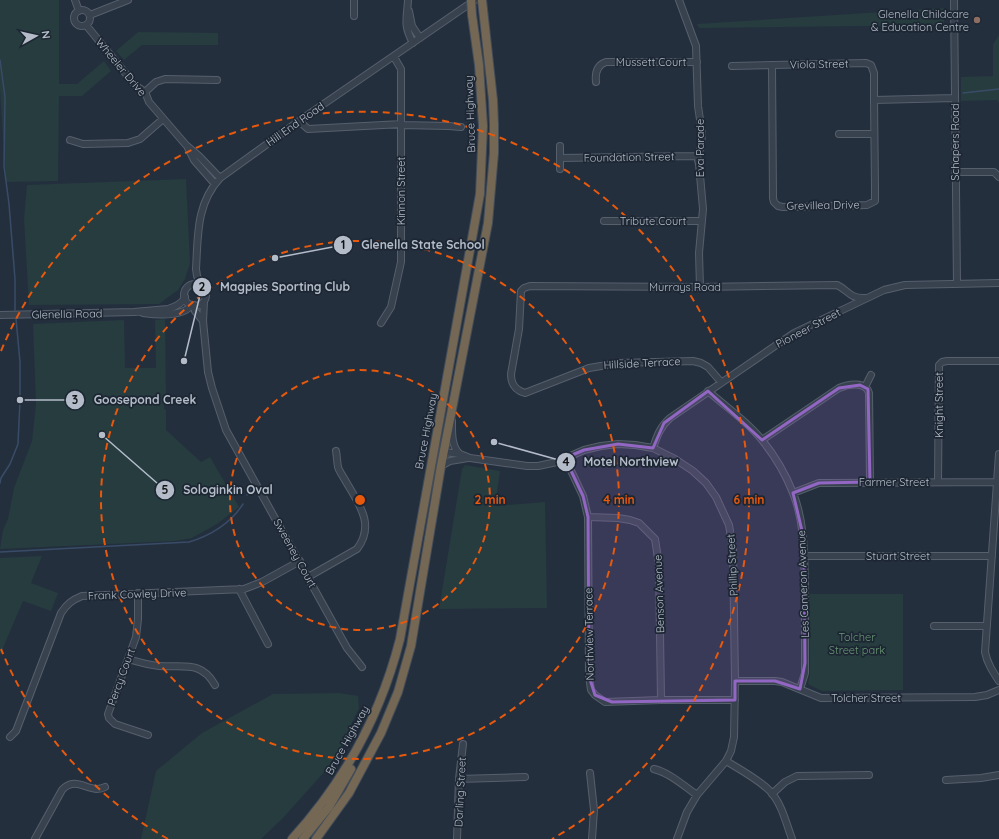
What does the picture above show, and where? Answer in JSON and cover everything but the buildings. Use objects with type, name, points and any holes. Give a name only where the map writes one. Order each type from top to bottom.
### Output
[{"type":"highway","name":"Bruce Highway","points":[[292,839],[320,806],[336,784],[354,753],[377,709],[391,671],[399,643],[414,555],[468,271],[480,194],[483,126],[479,65],[471,0]]},
{"type":"highway","name":"Bruce Highway","points":[[316,839],[342,803],[362,770],[381,733],[398,692],[411,646],[441,466],[488,222],[494,153],[493,100],[482,0]]},
{"type":"highway","points":[[414,555],[422,533],[436,458],[444,452]]},
{"type":"highway","points":[[303,839],[329,806],[342,786],[363,744],[377,709]]},
{"type":"street","points":[[75,0],[79,11]]},
{"type":"street","points":[[90,15],[128,0]]},
{"type":"street","points":[[354,0],[354,16]]},
{"type":"street","name":"Hill End Road","points":[[201,286],[196,269],[199,218],[206,200],[220,178],[299,121],[475,0]]},
{"type":"street","name":"Eva Parade","points":[[679,0],[696,46],[698,106],[702,132],[702,147],[698,156],[703,210],[699,253],[700,287]]},
{"type":"street","name":"Schapers Road","points":[[954,0],[957,284]]},
{"type":"street","points":[[408,1],[412,26],[420,38]]},
{"type":"street","points":[[408,1],[405,23],[407,33],[413,43]]},
{"type":"street","points":[[86,10],[90,15],[90,22],[86,25],[82,26],[75,22],[75,15],[79,11],[86,10]]},
{"type":"street","name":"Wheeler Drive","points":[[86,25],[135,85],[145,92],[149,102],[186,145],[220,178]]},
{"type":"street","name":"Kinnon Street","points":[[381,323],[391,307],[401,262],[401,69],[394,57]]},
{"type":"street","name":"Mussett Court","points":[[596,82],[596,71],[598,67],[606,62],[697,62]]},
{"type":"street","name":"Viola Street","points":[[732,66],[866,63],[871,65],[874,73],[874,100]]},
{"type":"street","name":"Grevillea Drive","points":[[772,65],[773,198],[774,202],[778,206],[868,205],[875,201],[874,100]]},
{"type":"street","points":[[145,92],[156,82],[165,80],[217,80]]},
{"type":"street","points":[[874,100],[955,98]]},
{"type":"street","points":[[70,140],[83,144],[128,143],[140,139],[163,118]]},
{"type":"street","points":[[299,121],[308,129],[402,125],[461,127]]},
{"type":"street","points":[[839,134],[874,134]]},
{"type":"street","name":"Wheeler Drive","points":[[186,145],[194,160],[215,184]]},
{"type":"street","points":[[560,146],[560,169]]},
{"type":"street","name":"Foundation Street","points":[[560,158],[698,156]]},
{"type":"street","points":[[955,172],[994,172],[999,177]]},
{"type":"street","name":"Tribute Court","points":[[604,221],[702,221]]},
{"type":"street","name":"Hill End Road","points":[[188,286],[196,269]]},
{"type":"street","name":"Pioneer Street","points":[[653,448],[657,435],[664,423],[708,391],[794,333],[865,298],[884,290],[904,285],[999,283]]},
{"type":"street","points":[[195,284],[201,286],[206,291],[204,302],[199,305],[188,303],[185,297],[188,286],[195,284]]},
{"type":"street","name":"Murrays Road","points":[[520,291],[530,286],[700,287],[837,285],[844,288],[847,298],[865,298]]},
{"type":"street","name":"Hillside Terrace","points":[[520,291],[519,329],[510,374],[514,387],[519,391],[525,393],[596,366],[655,361],[693,361],[701,363],[708,367],[721,382]]},
{"type":"street","name":"Glenella Road","points":[[0,315],[134,312],[173,308],[185,297]]},
{"type":"street","points":[[844,309],[847,298]]},
{"type":"street","name":"Sweeney Court","points":[[204,302],[203,321],[208,372],[226,430],[347,648],[362,666]]},
{"type":"street","name":"Sweeney Court","points":[[193,305],[195,311],[203,321]]},
{"type":"street","name":"Glenella Road","points":[[134,312],[169,314],[189,309],[193,305]]},
{"type":"street","name":"Knight Street","points":[[938,482],[939,365],[942,362],[947,361],[999,361]]},
{"type":"street","points":[[865,387],[871,375]]},
{"type":"street","points":[[762,440],[839,388],[860,385],[868,390],[869,395],[870,482]]},
{"type":"street","name":"Les Cameron Avenue","points":[[708,391],[736,414],[762,440],[774,457],[793,493],[803,535],[804,556],[805,673],[800,689]]},
{"type":"street","points":[[452,415],[454,444],[456,450],[460,454]]},
{"type":"street","name":"Phillip Street","points":[[470,458],[527,466],[557,462],[584,450],[601,446],[618,444],[635,445],[653,448],[694,471],[706,483],[716,497],[729,526],[733,550],[735,681],[734,737],[731,751],[726,761],[697,795],[687,812],[677,839]]},
{"type":"street","points":[[308,578],[357,548],[365,536],[366,527],[362,511],[338,467],[336,451]]},
{"type":"street","points":[[444,452],[460,454],[470,458]]},
{"type":"street","points":[[999,454],[985,645],[986,658],[999,681]]},
{"type":"street","points":[[441,466],[450,461],[470,458]]},
{"type":"street","name":"Northview Terrace","points":[[565,458],[583,496],[588,518],[589,676],[591,690],[595,696],[605,702],[735,700]]},
{"type":"street","name":"Farmer Street","points":[[793,493],[819,484],[870,482],[997,482]]},
{"type":"street","name":"Benson Avenue","points":[[588,518],[618,518],[630,520],[639,523],[655,539],[659,565],[661,700]]},
{"type":"street","name":"Stuart Street","points":[[804,556],[992,556]]},
{"type":"street","name":"Frank Cowley Drive","points":[[10,737],[16,731],[59,618],[65,606],[75,599],[82,596],[239,589],[255,586],[300,561]]},
{"type":"street","points":[[239,589],[268,644]]},
{"type":"street","name":"Percy Court","points":[[138,593],[138,628],[128,659],[108,710],[107,719],[115,724],[148,735]]},
{"type":"street","points":[[934,626],[987,626]]},
{"type":"street","points":[[128,659],[146,664],[201,669],[208,674],[215,685]]},
{"type":"street","name":"Tolcher Street","points":[[735,681],[775,681],[821,698],[975,697],[987,695],[999,690]]},
{"type":"street","name":"Darling Street","points":[[457,839],[463,744]]},
{"type":"street","points":[[726,761],[760,783],[772,794],[780,807],[792,839]]},
{"type":"street","points":[[654,769],[661,770],[668,774],[697,795]]},
{"type":"street","points":[[590,773],[594,813],[592,839]]},
{"type":"street","points":[[772,794],[785,782],[797,776],[869,775]]},
{"type":"street","points":[[946,780],[980,778],[999,775]]},
{"type":"street","points":[[460,779],[525,777]]},
{"type":"street","points":[[35,839],[66,785],[77,784],[100,790],[105,787]]},
{"type":"highlighted area","points":[[860,385],[868,389],[870,482],[819,483],[793,493],[803,535],[804,556],[805,663],[800,689],[775,681],[735,681],[735,700],[612,702],[595,695],[589,676],[588,517],[583,496],[565,458],[584,450],[618,444],[653,448],[664,423],[708,391],[762,440],[839,388]]},
{"type":"green space","points":[[0,0],[59,0],[59,84],[77,84],[104,61],[111,71],[82,96],[59,96],[58,181],[6,182],[0,90]]},
{"type":"green space","points":[[944,8],[944,25],[699,28],[697,24]]},
{"type":"green space","points":[[138,32],[218,33],[218,45],[142,45],[124,60],[116,51]]},
{"type":"green space","points":[[999,35],[999,103],[997,100],[961,101],[961,77],[993,76],[993,44]]},
{"type":"green space","points":[[186,179],[190,263],[185,279],[178,290],[159,304],[29,305],[24,219],[27,185]]},
{"type":"green space","points":[[165,319],[166,398],[164,398],[164,409],[166,410],[166,430],[201,462],[210,457],[239,507],[217,524],[192,538],[175,541],[0,549],[3,530],[8,519],[14,488],[32,441],[36,404],[33,324],[124,320],[125,368],[156,368],[155,320]]},
{"type":"green space","points":[[465,465],[500,471],[495,506],[545,502],[547,608],[439,609],[462,469]]},
{"type":"green space","points":[[42,556],[31,583],[58,593],[51,611],[23,601],[0,655],[0,558]]},
{"type":"green space","name":"Tolcher Street park","points":[[809,594],[903,594],[903,690],[822,691],[808,684],[810,674]]},
{"type":"green space","points":[[339,693],[358,696],[359,708],[334,761],[283,818],[261,839],[141,839],[156,771],[202,733],[273,694]]},
{"type":"waterway","points":[[0,60],[5,97],[4,166],[9,204],[15,279],[15,310]]},
{"type":"waterway","points":[[963,93],[999,89]]},
{"type":"waterway","points":[[0,483],[18,444],[20,362],[16,319]]},
{"type":"waterway","points":[[247,495],[252,487]]},
{"type":"waterway","points":[[0,552],[189,542],[205,536],[219,528],[226,523],[243,504]]},
{"type":"place","name":"Glenella Childcare & Education Centre","points":[[977,20]]},
{"type":"place","name":"Glenella State School","points":[[275,258]]},
{"type":"place","name":"Magpies Sporting Club","points":[[184,361]]},
{"type":"place","name":"Goosepond Creek","points":[[20,400]]},
{"type":"place","name":"Sologinkin Oval","points":[[102,435]]},
{"type":"place","name":"Motel Northview","points":[[494,442]]}]
